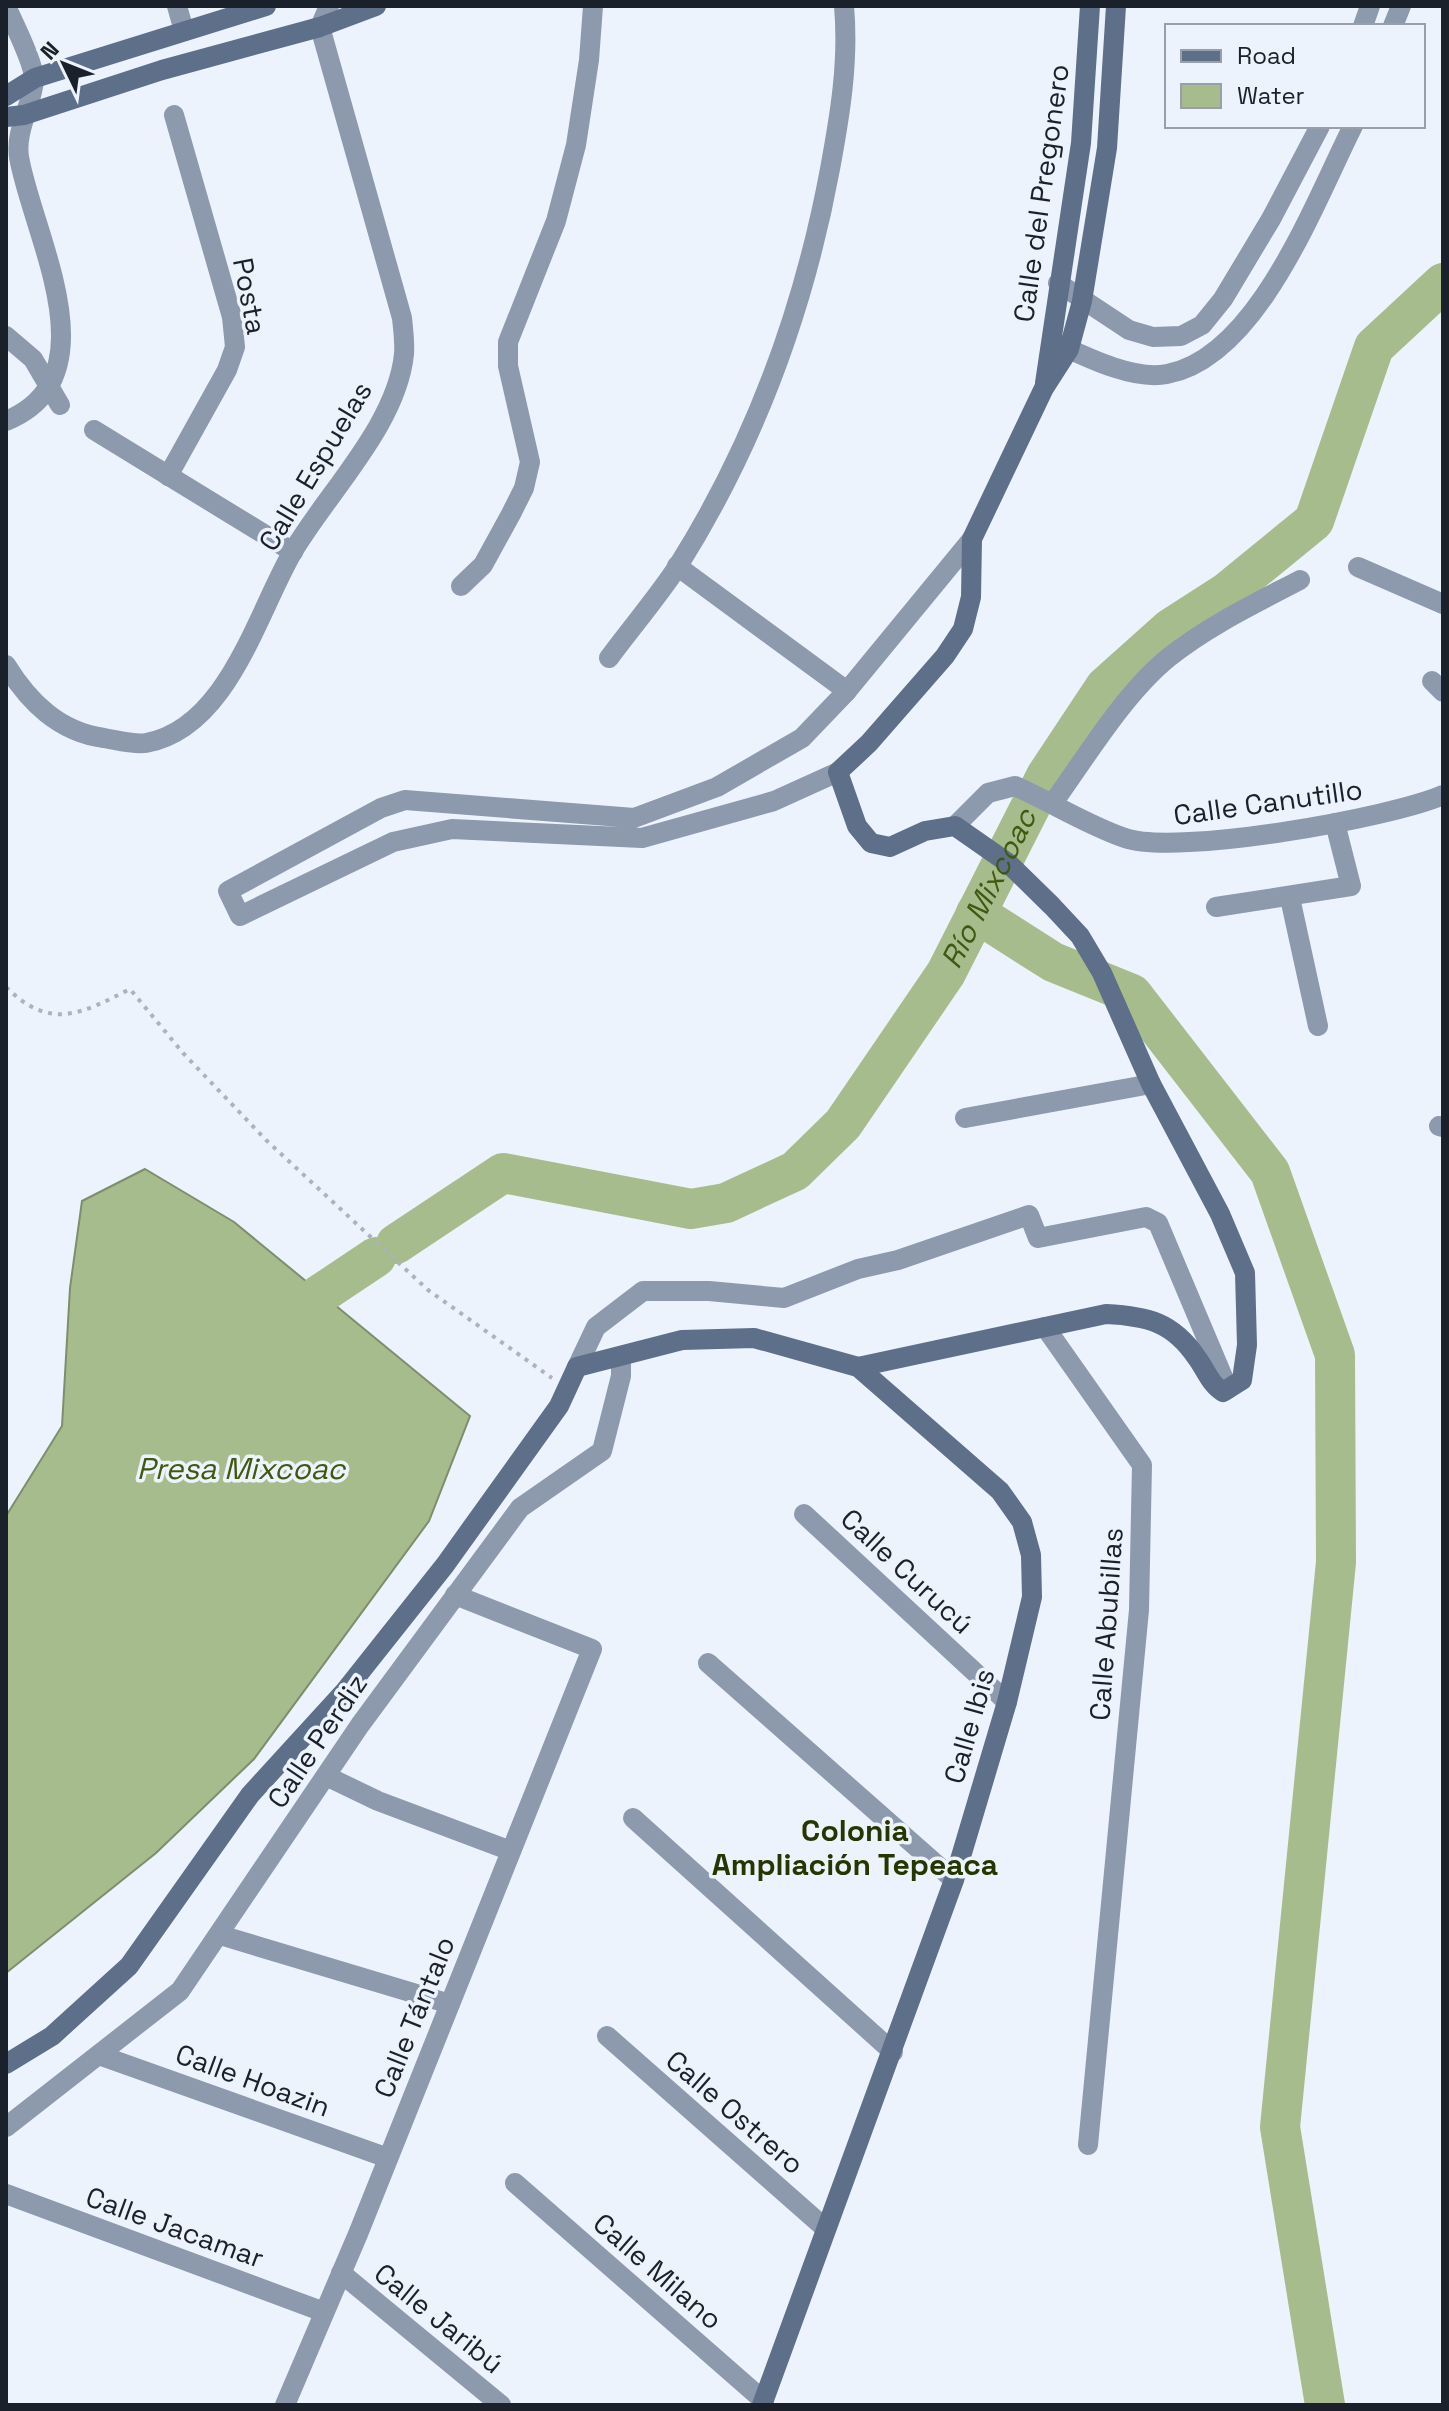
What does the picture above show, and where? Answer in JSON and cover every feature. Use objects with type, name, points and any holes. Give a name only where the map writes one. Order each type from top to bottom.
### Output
[{"type":"street","points":[[6,6],[35,78],[15,116],[18,154],[63,330],[60,362],[49,383],[30,404],[6,421]]},
{"type":"street","points":[[177,6],[184,31]]},
{"type":"street","points":[[6,96],[35,78],[266,6]]},
{"type":"street","points":[[320,27],[329,6]]},
{"type":"street","points":[[15,116],[162,70],[320,27],[376,6]]},
{"type":"street","points":[[461,586],[483,565],[524,488],[530,462],[508,366],[508,342],[556,221],[576,145],[589,60],[593,6]]},
{"type":"street","points":[[609,658],[677,566],[769,391],[797,303],[824,201],[842,102],[844,6]]},
{"type":"street","name":"Calle del Pregonero","points":[[1044,388],[1081,143],[1090,6]]},
{"type":"street","name":"Calle del Pregonero","points":[[972,539],[971,597],[963,629],[936,667],[869,743],[838,772],[774,801],[642,838],[452,829],[393,842],[240,916],[228,891],[381,808],[405,800],[634,818],[717,787],[802,738],[847,691],[972,539],[1044,388],[1069,349],[1082,301],[1107,148],[1116,6]]},
{"type":"street","name":"Calle Espuelas","points":[[6,665],[23,692],[54,721],[93,737],[145,743],[185,726],[218,697],[293,552],[364,447],[395,391],[404,354],[402,318],[320,27]]},
{"type":"street","name":"Posta","points":[[168,476],[227,370],[235,347],[232,317],[174,115]]},
{"type":"street","points":[[1058,283],[1129,330],[1153,337],[1181,336],[1202,325],[1223,299],[1263,232],[1319,128]]},
{"type":"street","points":[[1049,339],[1131,371],[1165,375],[1196,365],[1222,347],[1249,315],[1286,260],[1352,128]]},
{"type":"street","points":[[6,336],[26,352],[49,383],[60,405]]},
{"type":"street","points":[[94,430],[293,552]]},
{"type":"street","points":[[677,566],[847,691]]},
{"type":"street","points":[[1358,567],[1443,604]]},
{"type":"street","points":[[1052,802],[1114,719],[1165,661],[1209,627],[1300,580]]},
{"type":"street","points":[[838,772],[857,826],[871,843],[890,847],[925,831],[956,827],[1008,863],[1080,936],[1102,973],[1151,1084],[1220,1214],[1245,1273],[1247,1345],[1242,1380],[1223,1392],[1214,1386],[1197,1357],[1178,1334],[1146,1316],[1106,1314],[858,1367]]},
{"type":"street","name":"Calle Canutillo","points":[[956,827],[988,793],[1015,786],[1126,839],[1170,845],[1335,823],[1413,809],[1443,795]]},
{"type":"street","points":[[1216,907],[1290,898],[1351,886],[1335,823]]},
{"type":"street","points":[[1290,898],[1318,1026]]},
{"type":"street","points":[[965,1118],[1151,1084]]},
{"type":"street","points":[[577,1367],[596,1327],[643,1291],[709,1291],[784,1298],[858,1269],[898,1260],[1029,1215],[1038,1238],[1146,1217],[1158,1223],[1228,1389]]},
{"type":"street","name":"Calle Abubillas","points":[[1045,1327],[1142,1465],[1139,1610],[1088,2145]]},
{"type":"street","name":"Calle Ibis","points":[[577,1367],[682,1340],[754,1338],[858,1367],[972,1463],[1000,1491],[1022,1522],[1031,1555],[1032,1597],[1007,1702],[954,1880],[763,2403]]},
{"type":"street","name":"Calle Perdiz","points":[[6,2127],[180,1991],[326,1776],[520,1508],[602,1451],[621,1376],[621,1357]]},
{"type":"street","name":"Calle Perdiz","points":[[6,2064],[52,2036],[129,1966],[250,1795],[345,1691],[445,1565],[559,1406],[577,1367]]},
{"type":"street","name":"Calle Curucú","points":[[804,1514],[1007,1702]]},
{"type":"street","name":"Calle Tántalo","points":[[285,2405],[388,2158],[592,1649],[455,1595]]},
{"type":"street","points":[[708,1663],[954,1880]]},
{"type":"street","points":[[326,1776],[378,1801],[511,1851]]},
{"type":"street","points":[[633,1818],[893,2052]]},
{"type":"street","points":[[220,1935],[450,2004]]},
{"type":"street","name":"Calle Ostrero","points":[[607,2036],[826,2229]]},
{"type":"street","name":"Calle Hoazin","points":[[99,2055],[388,2158]]},
{"type":"street","name":"Calle Milano","points":[[515,2183],[763,2403]]},
{"type":"street","name":"Calle Jacamar","points":[[6,2194],[324,2312]]},
{"type":"street","name":"Calle Jaribú","points":[[341,2273],[501,2405]]},
{"type":"path","points":[[6,987],[24,1005],[46,1013],[76,1015],[130,989],[183,1053],[266,1140],[428,1290],[567,1388]]},
{"type":"water","name":"Presa Mixcoac","points":[[145,1169],[234,1222],[470,1416],[429,1521],[254,1759],[156,1853],[6,1973],[6,1516],[62,1426],[70,1288],[82,1201]]},
{"type":"waterway","name":"Río Mixcoac","points":[[396,1244],[503,1173],[691,1209],[726,1203],[795,1171],[843,1124],[946,973],[1046,776],[1105,687],[1171,628],[1227,592],[1314,521],[1374,347],[1443,283]]},
{"type":"waterway","points":[[976,913],[1053,962],[1132,994],[1270,1172],[1335,1355],[1336,1562],[1280,2127],[1325,2405]]},
{"type":"waterway","name":"Río Mixcoac","points":[[319,1295],[376,1257]]},
{"type":"district","name":"Colonia Ampliación Tepeaca","points":[[855,1848]]}]
